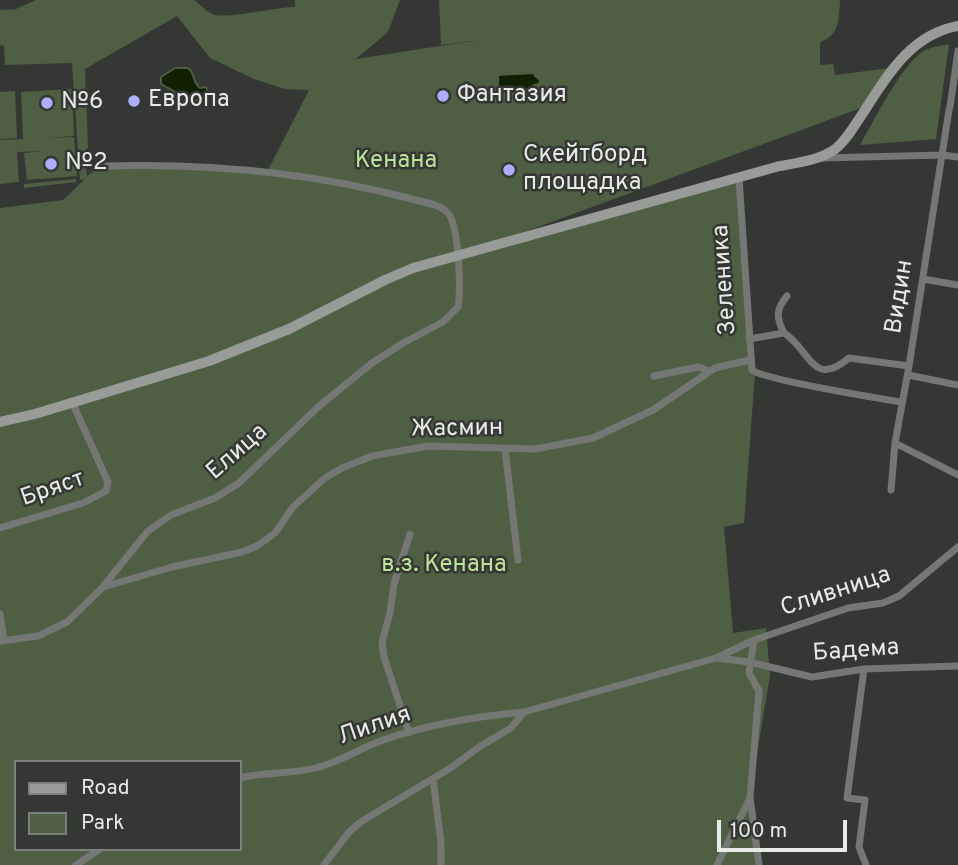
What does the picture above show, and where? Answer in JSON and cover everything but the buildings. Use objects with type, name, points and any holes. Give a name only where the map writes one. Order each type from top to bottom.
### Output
[{"type":"main road","points":[[0,422],[235,352],[413,268],[776,167],[818,158],[834,150],[847,137],[894,69],[915,44],[958,26]]},
{"type":"street","name":"Видин","points":[[891,490],[901,402],[909,371],[958,51]]},
{"type":"street","points":[[949,110],[958,116]]},
{"type":"street","points":[[818,158],[942,155],[958,158]]},
{"type":"street","name":"Елица","points":[[2,641],[37,636],[72,619],[101,589],[148,531],[171,515],[215,498],[239,483],[310,414],[372,363],[451,316],[458,307],[458,256],[454,225],[446,211],[429,204],[391,194],[268,172],[148,164],[102,166]]},
{"type":"street","name":"Зеленика","points":[[739,178],[752,370],[760,374],[901,402]]},
{"type":"street","points":[[923,279],[958,285]]},
{"type":"street","points":[[788,296],[779,306],[777,321],[784,333],[813,364],[823,370],[836,369],[849,358],[958,384]]},
{"type":"street","points":[[749,339],[784,333]]},
{"type":"street","name":"Жасмин","points":[[101,589],[147,573],[242,552],[257,546],[275,533],[298,502],[325,478],[372,456],[428,446],[535,449],[593,438],[653,410],[724,365],[750,360]]},
{"type":"street","points":[[654,376],[698,367],[710,372]]},
{"type":"street","name":"Бряст","points":[[0,528],[83,503],[106,491],[108,482],[72,402]]},
{"type":"street","points":[[895,443],[958,475]]},
{"type":"street","points":[[505,449],[518,560]]},
{"type":"street","points":[[409,733],[384,657],[382,642],[394,584],[410,534]]},
{"type":"street","name":"Сливница","points":[[524,712],[716,657],[754,640],[848,608],[883,603],[900,596],[958,547]]},
{"type":"street","points":[[0,614],[2,641]]},
{"type":"street","points":[[754,640],[755,648],[748,673],[759,691],[750,797],[759,865]]},
{"type":"street","name":"Бадема","points":[[716,657],[812,677],[864,669],[958,666]]},
{"type":"street","points":[[864,669],[847,798],[865,800],[859,847],[866,865]]},
{"type":"street","points":[[324,865],[349,832],[362,821],[511,727],[524,712]]},
{"type":"street","name":"Лилия","points":[[242,778],[272,771],[305,771],[409,733],[495,714],[524,712]]},
{"type":"street","points":[[432,779],[441,843],[441,865]]},
{"type":"street","points":[[717,865],[750,797]]},
{"type":"street","points":[[76,865],[97,851]]},
{"type":"green space","name":"в.з. Кенана","points":[[36,0],[194,0],[212,14],[228,15],[295,7],[295,0],[400,0],[388,32],[356,59],[485,39],[441,45],[439,0],[840,0],[835,31],[820,42],[820,65],[833,64],[835,75],[890,68],[861,108],[470,252],[739,178],[755,373],[744,523],[724,527],[733,633],[766,628],[770,675],[750,797],[759,865],[0,865],[0,208],[63,200],[85,179],[80,180],[72,63],[5,65],[4,46],[0,45],[0,10],[16,9]],"holes":[[[177,16],[210,58],[254,79],[285,89],[309,90],[267,172],[102,166],[87,176],[84,151],[88,148],[85,69]]]},
{"type":"green space","points":[[949,44],[936,139],[860,145],[888,95],[913,60],[925,50]]},
{"type":"green space","points":[[72,89],[74,136],[46,138],[74,137],[77,176],[27,180],[24,153],[43,151],[17,152],[19,182],[0,184],[0,140],[23,139],[21,92]]},
{"type":"green space","points":[[15,91],[17,138],[0,139],[0,92]]},
{"type":"green space","points":[[76,179],[76,182],[24,188],[24,184]]},
{"type":"shaded area","points":[[175,68],[188,68],[198,86],[206,87],[208,93],[193,102],[161,84],[161,77]]},
{"type":"shaded area","points":[[534,73],[540,80],[539,84],[534,85],[534,89],[498,90],[498,75]]},
{"type":"place","name":"Фантазия","points":[[443,96]]},
{"type":"place","name":"Европа","points":[[134,101]]},
{"type":"place","name":"№6","points":[[47,103]]},
{"type":"place","name":"№2","points":[[51,164]]},
{"type":"place","name":"Скейтборд площадка","points":[[509,170]]},
{"type":"park label","name":"Кенана","points":[[396,162]]}]
